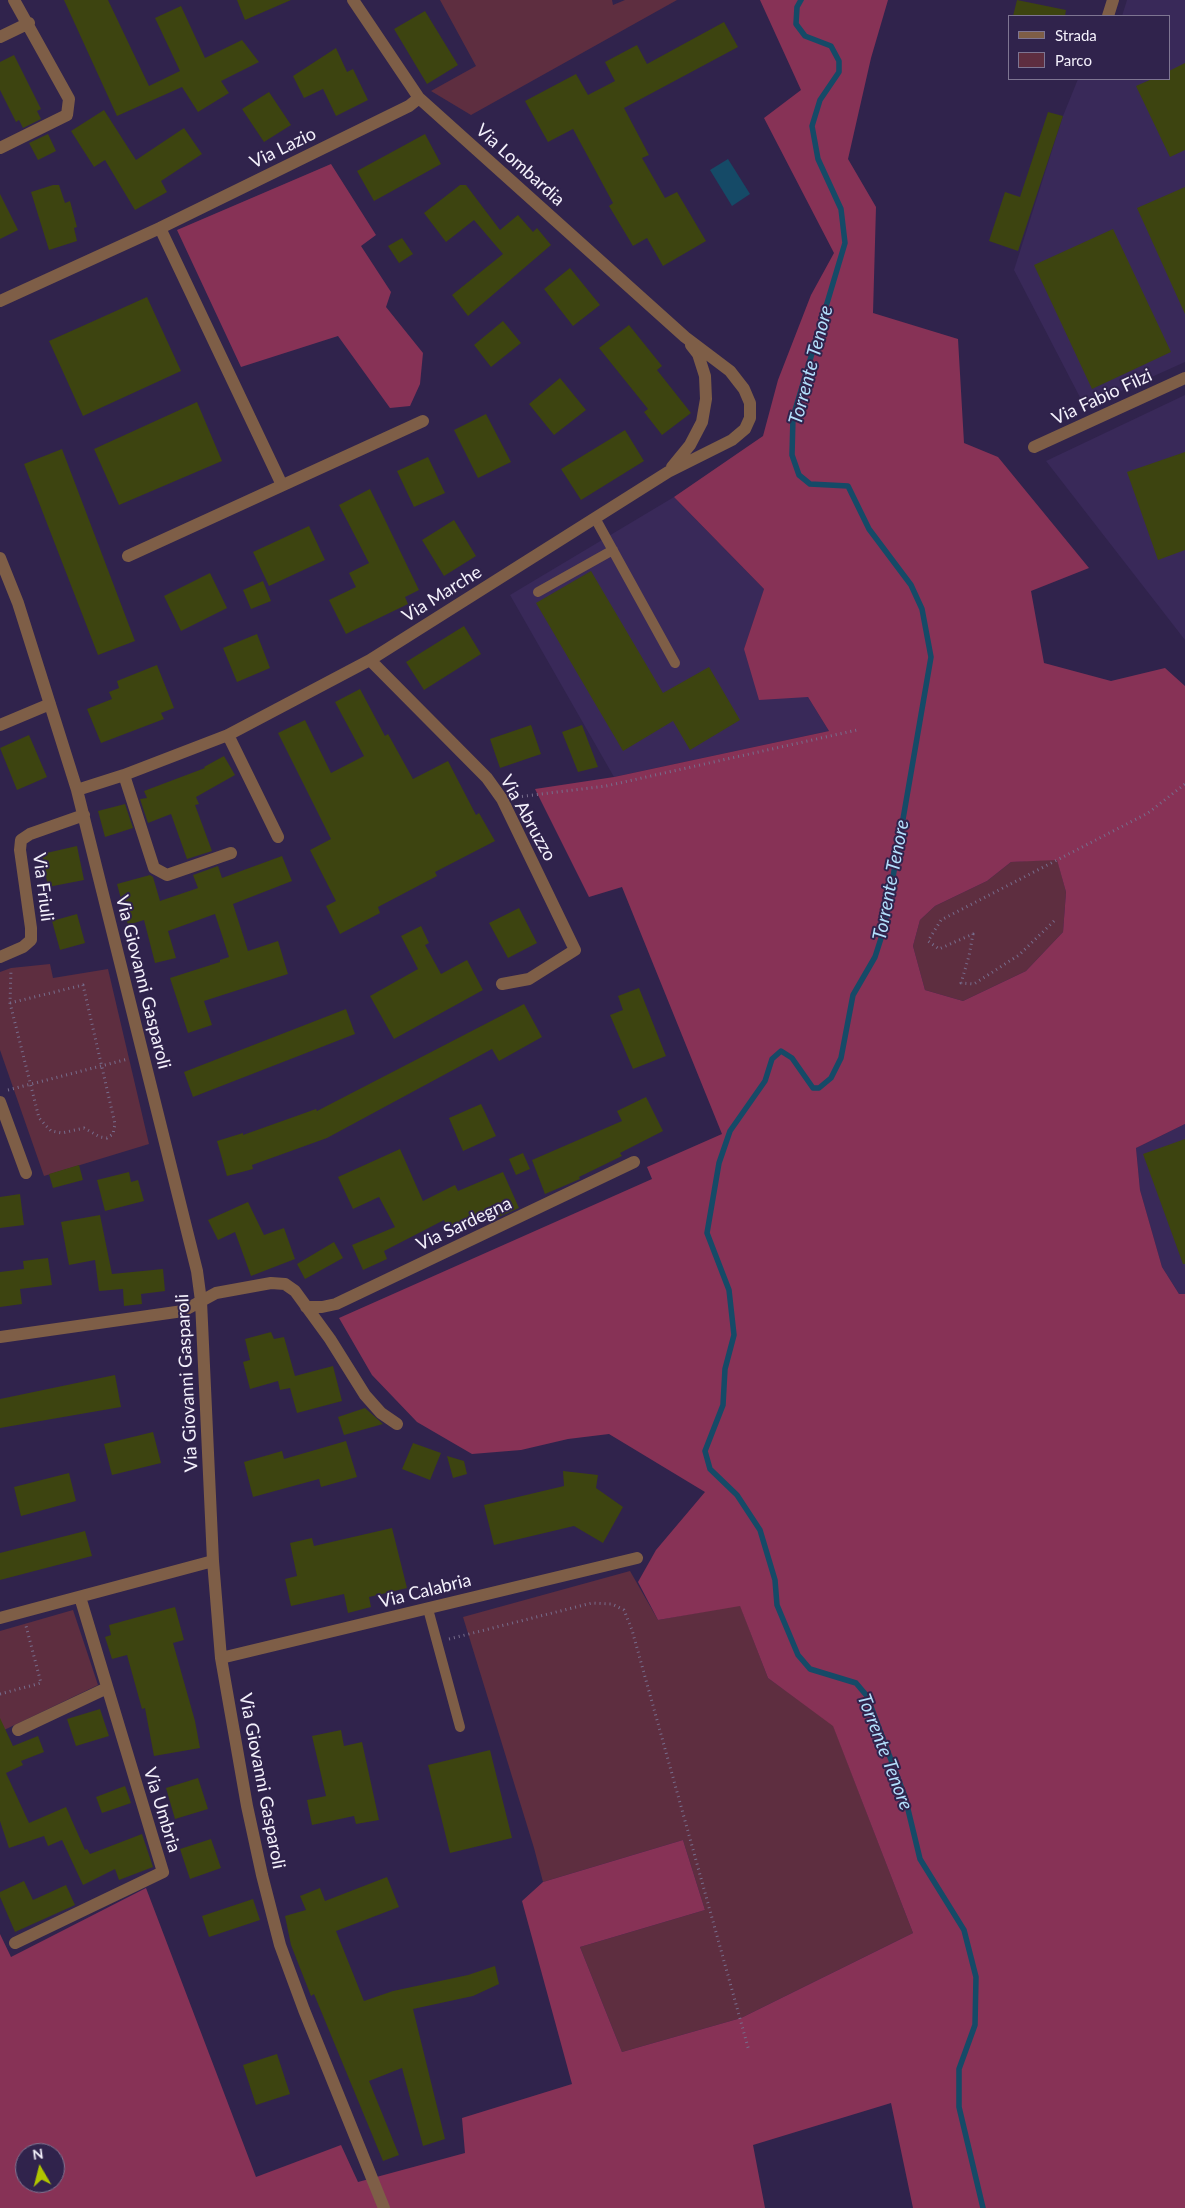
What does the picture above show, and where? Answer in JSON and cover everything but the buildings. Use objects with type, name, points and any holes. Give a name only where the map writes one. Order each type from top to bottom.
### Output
[{"type":"street","points":[[0,148],[67,115],[69,99],[29,23],[14,0]]},
{"type":"street","name":"Via Lombardia","points":[[353,0],[419,98],[685,337]]},
{"type":"street","points":[[1108,15],[1113,0]]},
{"type":"street","points":[[0,37],[29,23]]},
{"type":"street","name":"Via Lazio","points":[[0,301],[160,228],[409,106],[419,98]]},
{"type":"street","points":[[160,228],[282,486]]},
{"type":"street","name":"Via Marche","points":[[668,472],[690,445],[702,422],[706,399],[705,376],[698,354],[685,337]]},
{"type":"street","name":"Via Marche","points":[[77,790],[124,776],[228,735],[370,660],[668,472],[732,440],[745,429],[750,418],[750,403],[744,389],[730,371],[685,337]]},
{"type":"street","name":"Via Fabio Filzi","points":[[1034,448],[1185,378]]},
{"type":"street","points":[[128,556],[423,421]]},
{"type":"street","name":"Via Giovanni Gasparoli","points":[[0,558],[18,603],[77,790],[197,1271],[221,1658],[247,1806],[280,1945],[304,2010],[384,2208]]},
{"type":"street","name":"Via Abruzzo","points":[[370,660],[487,778],[502,799],[575,950],[529,979],[502,984]]},
{"type":"street","points":[[0,725],[50,704]]},
{"type":"street","points":[[228,735],[278,837]]},
{"type":"street","points":[[124,776],[154,868],[168,875],[231,853]]},
{"type":"street","name":"Via Friuli","points":[[3,956],[23,947],[31,940],[20,850],[21,840],[30,834],[84,816]]},
{"type":"street","points":[[0,1102],[26,1174]]},
{"type":"street","name":"Via Sardegna","points":[[306,1306],[322,1307],[336,1304],[634,1162]]},
{"type":"street","points":[[0,1337],[183,1311],[216,1293],[271,1283],[285,1284],[295,1291],[306,1306],[365,1395],[381,1413],[398,1424]]},
{"type":"street","name":"Via Calabria","points":[[221,1658],[637,1558]]},
{"type":"street","points":[[0,1618],[214,1561]]},
{"type":"street","name":"Via Umbria","points":[[15,1943],[163,1872],[80,1597]]},
{"type":"street","points":[[18,1730],[107,1688]]},
{"type":"lane","points":[[595,518],[675,663]]},
{"type":"lane","points":[[538,592],[613,550]]},
{"type":"lane","points":[[428,1609],[460,1727]]},
{"type":"path","points":[[502,799],[606,786],[857,730]]},
{"type":"path","points":[[1054,921],[1019,955],[974,984],[961,983],[973,934],[939,949],[928,942],[941,920],[1148,813],[1185,784]]},
{"type":"path","points":[[3,956],[11,968],[10,1003],[38,1118],[51,1131],[62,1133],[84,1128],[100,1137],[107,1138],[113,1134],[115,1124],[82,985],[10,1003]]},
{"type":"path","points":[[0,1092],[142,1056]]},
{"type":"path","points":[[437,1643],[592,1603],[612,1604],[624,1610],[632,1630],[750,2051]]},
{"type":"path","points":[[0,1694],[41,1683],[22,1613]]},
{"type":"shaded area","points":[[760,0],[888,0],[871,58],[848,159],[876,207],[873,313],[958,339],[964,443],[998,457],[1089,568],[1031,591],[1044,663],[1111,681],[1165,668],[1185,686],[1185,1124],[1136,1148],[1140,1190],[1162,1267],[1179,1294],[1185,1294],[1185,2208],[913,2208],[891,2103],[753,2145],[765,2208],[0,2208],[0,1934],[11,1957],[146,1888],[256,2177],[341,2145],[358,2182],[465,2153],[462,2118],[572,2084],[522,1901],[543,1882],[683,1840],[705,1910],[580,1947],[622,2052],[741,2018],[913,1933],[833,1726],[768,1678],[740,1606],[658,1620],[638,1582],[656,1550],[705,1492],[609,1434],[568,1439],[521,1450],[472,1454],[417,1422],[372,1375],[339,1318],[652,1179],[647,1167],[722,1134],[622,887],[589,897],[535,789],[614,777],[829,731],[808,697],[759,700],[744,649],[764,589],[674,497],[763,436],[778,380],[811,295],[834,253],[764,118],[801,90]],"holes":[[[1057,860],[1066,892],[1063,932],[1026,971],[963,1001],[925,990],[913,946],[920,920],[935,906],[987,881],[1011,862]]]},
{"type":"shaded area","points":[[1127,0],[1185,0],[1185,362],[1085,407],[1014,270],[1063,116],[1078,80],[1170,80],[1170,15],[1122,15]]},
{"type":"shaded area","points":[[331,164],[376,235],[361,246],[391,292],[386,307],[423,353],[420,384],[410,406],[390,408],[338,336],[241,367],[177,230]]},
{"type":"shaded area","points":[[1185,395],[1185,640],[1046,461]]},
{"type":"shaded area","points":[[674,497],[764,589],[744,649],[808,697],[829,731],[614,777],[510,595]]},
{"type":"shaded area","points":[[1185,1124],[1185,1294],[1179,1294],[1162,1267],[1140,1190],[1136,1148]]},
{"type":"green space","points":[[440,0],[612,0],[613,5],[625,0],[677,0],[471,115],[431,91],[476,66]]},
{"type":"green space","points":[[1057,859],[1066,892],[1063,932],[1026,971],[963,1001],[925,990],[913,946],[920,920],[935,906],[987,881],[1011,862]]},
{"type":"green space","points":[[50,964],[53,978],[108,969],[149,1144],[44,1176],[0,1050],[0,972],[11,968]]},
{"type":"green space","points":[[630,1571],[658,1620],[740,1605],[768,1678],[833,1725],[913,1933],[741,2018],[622,2052],[580,1947],[705,1910],[683,1840],[543,1882],[463,1617]]},
{"type":"green space","points":[[73,1610],[98,1685],[0,1732],[0,1631]]},
{"type":"water","points":[[728,159],[750,194],[732,206],[710,170]]},
{"type":"waterway","name":"Torrente Tenore","points":[[801,0],[797,7],[796,24],[805,36],[831,46],[839,61],[839,72],[820,100],[812,126],[818,159],[841,209],[845,243],[793,417],[792,455],[799,475],[810,484],[848,486],[869,529],[911,585],[922,609],[931,657],[884,929],[875,957],[853,995],[841,1058],[831,1078],[819,1088],[813,1088],[792,1058],[781,1051],[772,1059],[765,1081],[730,1131],[719,1163],[707,1233],[729,1290],[734,1335],[725,1369],[723,1405],[705,1451],[710,1469],[737,1495],[760,1530],[775,1580],[777,1605],[798,1655],[810,1669],[856,1683],[867,1696],[905,1797],[920,1859],[964,1930],[976,1977],[975,2025],[959,2069],[959,2107],[983,2208]]}]
